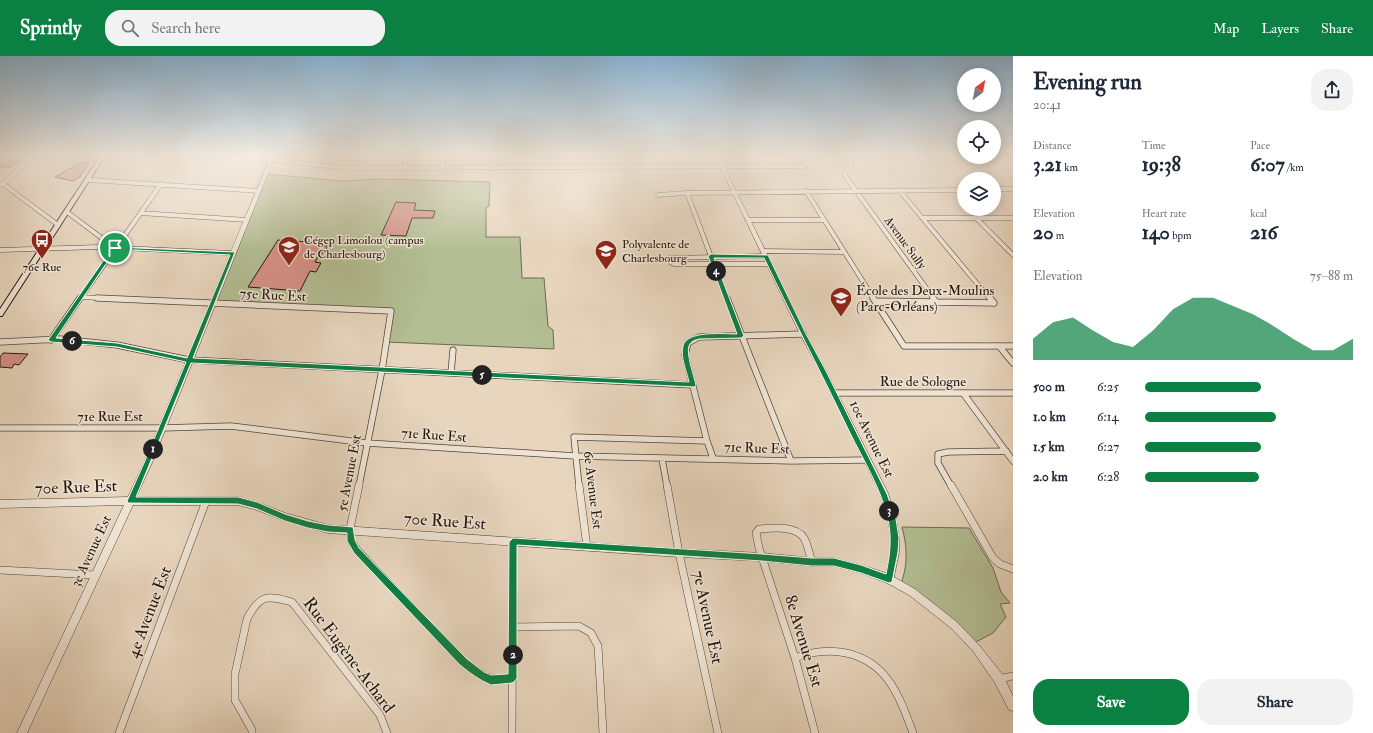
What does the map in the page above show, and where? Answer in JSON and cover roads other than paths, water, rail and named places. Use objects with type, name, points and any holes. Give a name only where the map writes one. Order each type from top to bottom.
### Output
[{"type":"main road","points":[[0,314],[83,188]]},
{"type":"street","points":[[7,188],[58,225]]},
{"type":"street","points":[[51,340],[158,188]]},
{"type":"street","points":[[211,188],[259,191]]},
{"type":"street","name":"3e Avenue Est","points":[[22,733],[130,501],[162,428],[260,188]]},
{"type":"street","name":"10e Avenue Est","points":[[732,188],[803,334],[884,494],[892,519],[895,538],[889,579]]},
{"type":"street","name":"Avenue Sully","points":[[853,188],[936,302]]},
{"type":"street","points":[[1001,189],[1013,189]]},
{"type":"street","points":[[876,301],[994,303],[899,190]]},
{"type":"street","points":[[658,195],[687,193],[806,191],[957,190]]},
{"type":"street","points":[[806,191],[904,346],[1013,346]]},
{"type":"street","points":[[687,193],[741,336],[791,461]]},
{"type":"street","points":[[67,212],[115,248]]},
{"type":"street","points":[[140,213],[247,220]]},
{"type":"street","points":[[922,218],[1013,218]]},
{"type":"street","points":[[976,218],[1013,255]]},
{"type":"street","points":[[748,220],[824,220]]},
{"type":"street","points":[[0,250],[43,248],[115,248],[233,253]]},
{"type":"street","points":[[770,264],[674,264],[670,262],[669,258],[671,256],[844,252]]},
{"type":"street","name":"75e Rue Est","points":[[81,297],[391,311]]},
{"type":"street","name":"5e Avenue Est","points":[[391,311],[382,370],[350,529],[351,541],[356,550],[463,662],[481,675],[491,680],[512,678]]},
{"type":"street","points":[[713,458],[707,442],[693,385],[686,355],[686,345],[691,339],[699,337],[803,334]]},
{"type":"street","points":[[0,342],[51,340],[117,345],[189,360],[693,385]]},
{"type":"street","points":[[1000,346],[1013,363]]},
{"type":"street","points":[[451,373],[453,350]]},
{"type":"street","name":"Rue de Sologne","points":[[834,393],[1013,393]]},
{"type":"street","points":[[963,393],[1013,461]]},
{"type":"street","name":"71e Rue Est","points":[[0,428],[162,428],[231,426],[367,443],[574,456],[662,459],[713,458],[791,461],[867,460]]},
{"type":"street","name":"71e Rue Est","points":[[574,438],[707,442]]},
{"type":"street","name":"6e Avenue Est","points":[[574,438],[574,456],[587,547]]},
{"type":"street","points":[[1006,451],[948,452],[938,454],[937,458],[938,463],[993,558],[1000,564],[1013,569]]},
{"type":"street","name":"7e Avenue Est","points":[[662,459],[679,553],[718,733]]},
{"type":"street","name":"70e Rue Est","points":[[0,504],[130,501],[238,501],[308,524],[328,528],[587,547],[762,557],[812,562],[834,562],[861,569],[889,579]]},
{"type":"street","name":"4e Avenue Est","points":[[119,733],[206,501]]},
{"type":"street","name":"8e Avenue Est","points":[[812,562],[802,534],[793,530],[759,529],[756,533],[762,557],[795,658],[815,733]]},
{"type":"street","points":[[512,733],[513,542]]},
{"type":"street","points":[[0,570],[95,575]]},
{"type":"street","points":[[889,579],[912,592],[954,625],[976,648],[999,679],[1013,706]]},
{"type":"street","name":"Rue Eugène-Achard","points":[[252,733],[252,730],[235,700],[235,674],[251,611],[262,599],[271,596],[292,602],[380,715],[387,733]]},
{"type":"street","points":[[513,627],[579,626],[586,628],[595,637],[598,646],[603,733]]},
{"type":"street","points":[[795,658],[812,652],[842,652],[853,654],[875,666],[887,678],[899,698],[913,733]]},
{"type":"street","points":[[999,679],[1013,676]]},
{"type":"place","name":"76e Rue","points":[[42,260]]},
{"type":"place","name":"Cégep Limoilou (campus de Charlesbourg)","points":[[289,266]]},
{"type":"place","name":"Polyvalente de Charlesbourg","points":[[606,270]]},
{"type":"place","name":"École des Deux-Moulins (Parc-Orléans)","points":[[841,318]]}]
